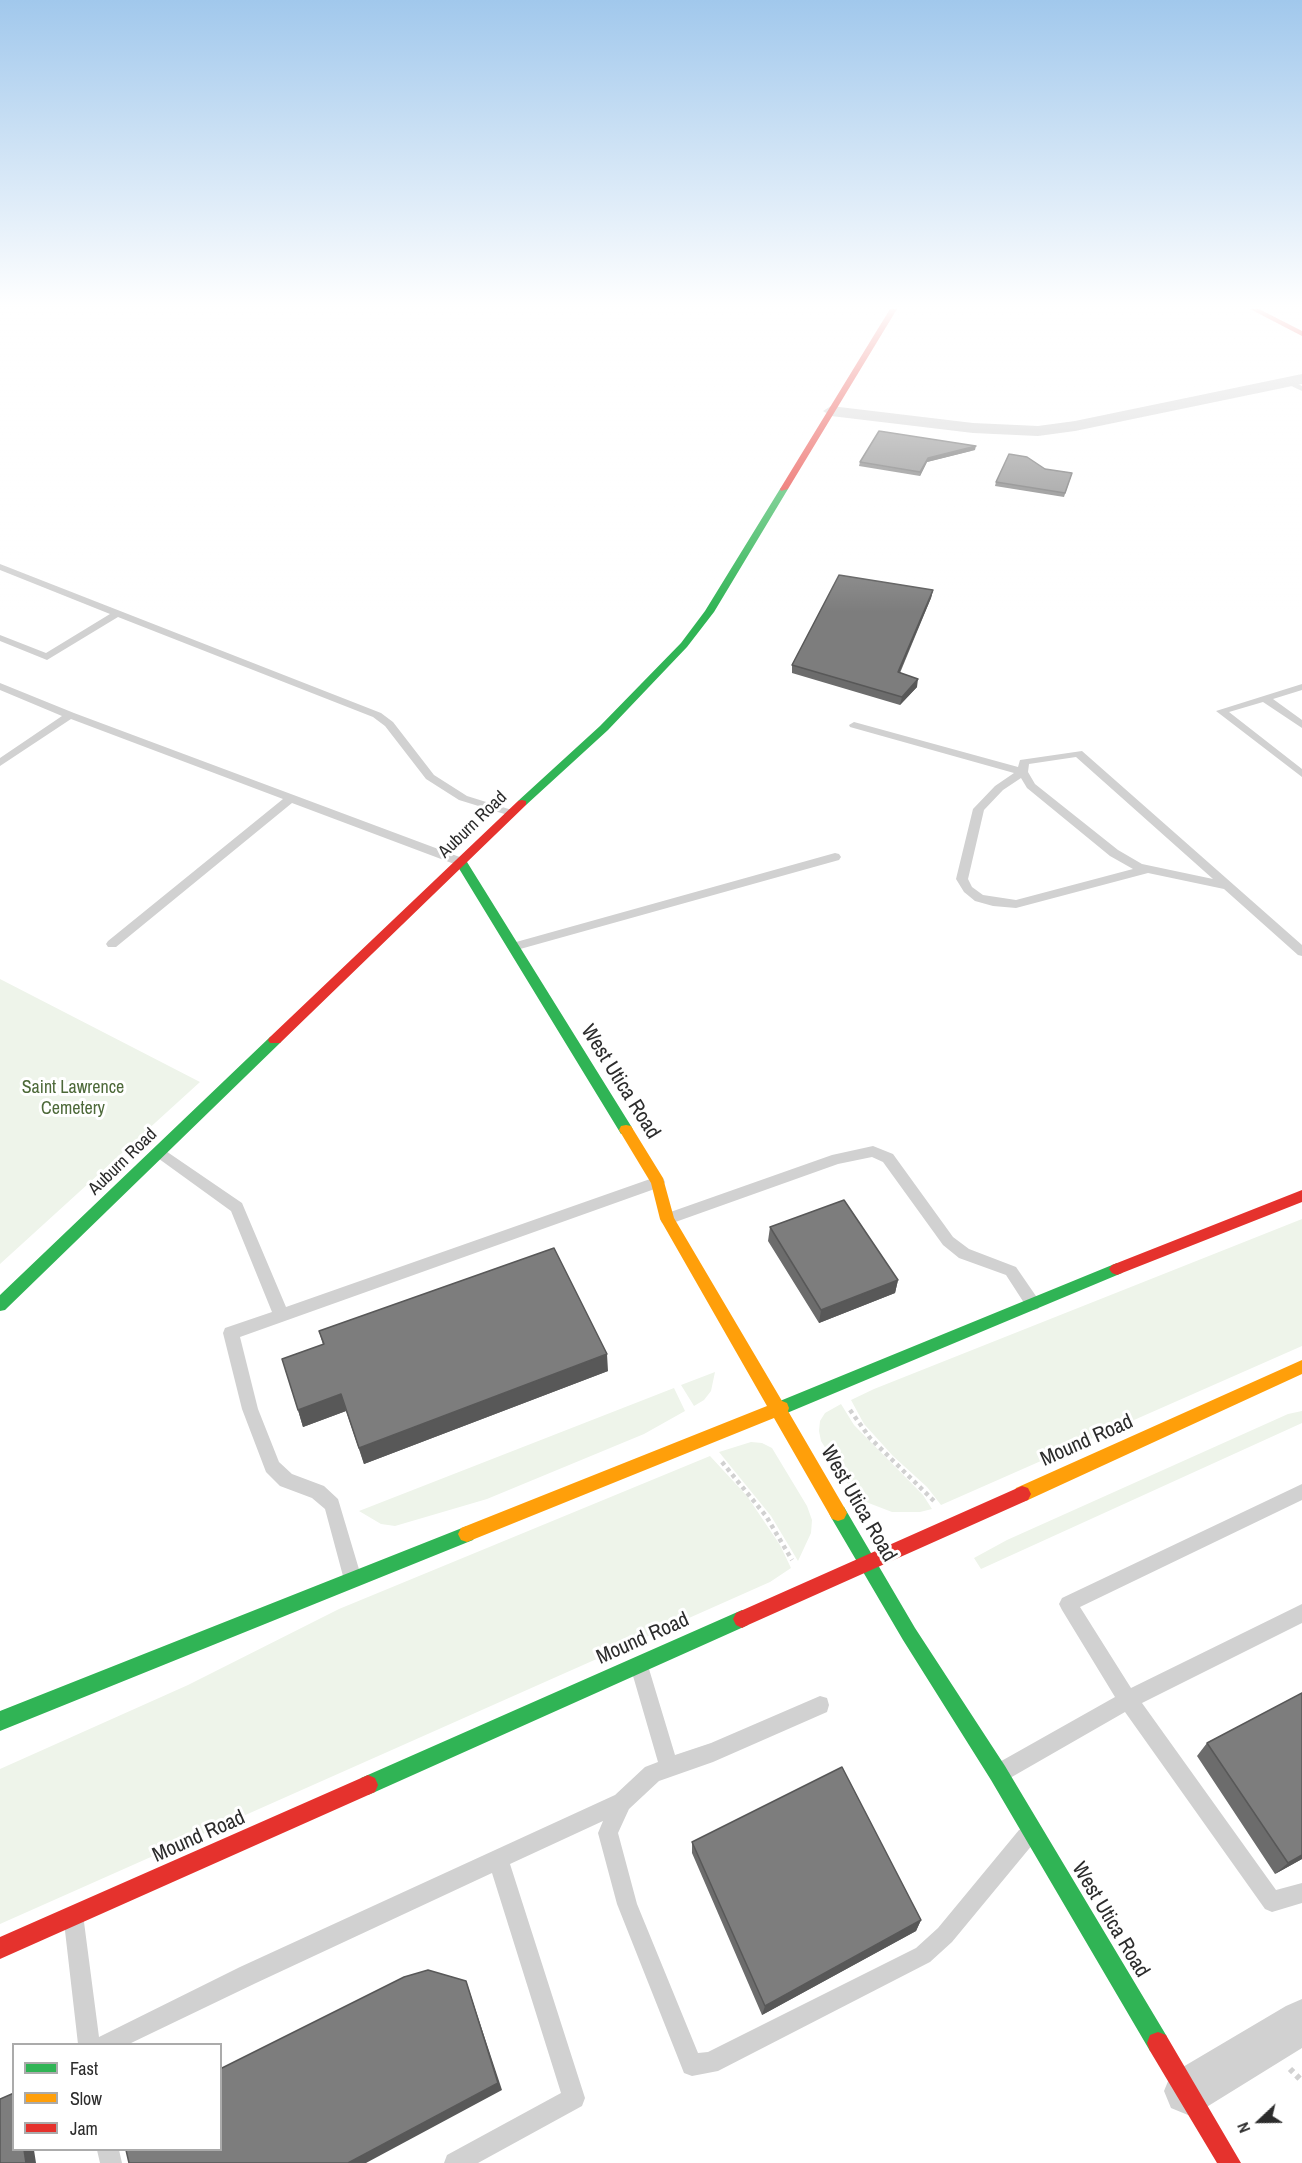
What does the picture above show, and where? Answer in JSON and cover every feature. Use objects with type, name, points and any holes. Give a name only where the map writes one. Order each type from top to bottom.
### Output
[{"type":"street","points":[[831,411],[973,428],[1038,431],[1158,410]]},
{"type":"street","name":"Auburn Road","points":[[0,1305],[511,813],[604,728],[684,645],[714,604],[831,411]]},
{"type":"street","name":"West Utica Road","points":[[461,862],[658,1182],[667,1219],[909,1634],[1032,1829],[1230,2163]]},
{"type":"street","points":[[0,1721],[1302,1196]]},
{"type":"street","name":"Mound Road","points":[[0,1948],[1302,1366]]},
{"type":"street","points":[[1188,2091],[1299,2030]]},
{"type":"lane","points":[[0,567],[377,715],[389,724],[430,777],[463,798],[511,813]]},
{"type":"lane","points":[[0,638],[47,657],[118,613]]},
{"type":"lane","points":[[0,686],[290,799],[461,862]]},
{"type":"lane","points":[[1302,687],[1221,711],[1302,774]]},
{"type":"lane","points":[[1265,698],[1302,725]]},
{"type":"lane","points":[[0,763],[70,715]]},
{"type":"lane","points":[[854,725],[1023,772]]},
{"type":"lane","points":[[1226,886],[1138,867],[1114,853],[1031,786],[1023,772],[1024,762],[1078,753],[1302,952]]},
{"type":"lane","points":[[1023,772],[999,788],[980,809],[962,879],[968,889],[979,898],[1016,904],[1149,869]]},
{"type":"lane","points":[[112,944],[290,799]]},
{"type":"lane","points":[[513,947],[835,857]]},
{"type":"lane","points":[[667,1219],[837,1159],[873,1151],[888,1158],[948,1241],[964,1254],[996,1264],[1011,1272],[1033,1304]]},
{"type":"lane","points":[[160,1152],[237,1208],[281,1315]]},
{"type":"lane","points":[[352,1578],[332,1505],[318,1492],[286,1480],[272,1467],[250,1409],[231,1333],[658,1182]]},
{"type":"lane","points":[[1302,1492],[1068,1604],[1128,1700],[1272,1902],[1302,1893]]},
{"type":"lane","points":[[998,1773],[1128,1700],[1302,1613]]},
{"type":"lane","points":[[638,1664],[669,1767]]},
{"type":"lane","points":[[109,2043],[248,1975],[622,1802],[652,1774],[713,1752],[820,1705]]},
{"type":"lane","points":[[622,1802],[608,1833],[627,1904],[692,2065],[710,2063],[923,1955],[945,1935],[1032,1829]]},
{"type":"lane","points":[[455,2163],[574,2098],[498,1859]]},
{"type":"lane","points":[[73,1915],[89,2043]]},
{"type":"path","points":[[845,1402],[858,1424],[929,1495],[937,1507]]},
{"type":"path","points":[[715,1455],[766,1516],[785,1544],[794,1565]]},
{"type":"green space","name":"Saint Lawrence Cemetery","points":[[0,979],[200,1082],[0,1264]]},
{"type":"green space","points":[[1302,1219],[1302,1346],[941,1505],[927,1487],[893,1456],[864,1424],[851,1400],[874,1389]]},
{"type":"green space","points":[[715,1372],[711,1391],[704,1400],[694,1406],[681,1385]]},
{"type":"green space","points":[[674,1388],[685,1411],[644,1434],[487,1499],[395,1526],[381,1524],[359,1511]]},
{"type":"green space","points":[[841,1404],[854,1425],[923,1495],[932,1509],[920,1512],[892,1512],[866,1502],[853,1492],[821,1441],[819,1431],[820,1421],[825,1413]]},
{"type":"green space","points":[[1302,1411],[1302,1423],[981,1569],[974,1558],[1007,1540],[1288,1414]]},
{"type":"green space","points":[[751,1442],[762,1443],[772,1448],[807,1506],[812,1520],[811,1533],[798,1561],[771,1516],[719,1452]]},
{"type":"green space","points":[[710,1456],[747,1496],[780,1545],[791,1568],[770,1582],[0,1924],[0,1769],[188,1685],[339,1609]]},
{"type":"building","points":[[879,431],[976,446],[928,458],[920,472],[860,462]]},
{"type":"building","points":[[1009,454],[1027,457],[1045,469],[1072,473],[1065,493],[996,482]]},
{"type":"building","points":[[839,575],[933,590],[898,672],[918,679],[902,697],[792,665]]},
{"type":"building","points":[[844,1200],[898,1280],[821,1310],[770,1227]]},
{"type":"building","points":[[554,1248],[607,1354],[359,1448],[341,1394],[298,1410],[282,1359],[324,1344],[319,1331]]},
{"type":"building","points":[[1302,1693],[1302,1855],[1288,1863],[1207,1743]]},
{"type":"building","points":[[842,1767],[921,1920],[765,2006],[692,1842]]},
{"type":"building","points":[[428,1970],[466,1981],[498,2083],[348,2163],[129,2163],[126,2151],[222,2151],[222,2068],[404,1977]]},
{"type":"building","points":[[12,2094],[12,2151],[24,2151],[26,2163],[0,2163],[0,2099]]},
{"type":"traffic: fast","points":[[522,803],[604,728],[684,645],[709,612],[784,489]]},
{"type":"traffic: fast","points":[[461,862],[626,1130]]},
{"type":"traffic: fast","points":[[0,1305],[275,1040]]},
{"type":"traffic: fast","points":[[781,1408],[1117,1269]]},
{"type":"traffic: fast","points":[[838,1513],[909,1634],[998,1773],[1158,2043]]},
{"type":"traffic: fast","points":[[0,1721],[467,1534]]},
{"type":"traffic: fast","points":[[368,1785],[742,1619]]},
{"type":"traffic: slow","points":[[626,1130],[658,1182],[667,1219],[838,1513]]},
{"type":"traffic: slow","points":[[1022,1494],[1302,1367]]},
{"type":"traffic: slow","points":[[467,1534],[781,1408]]},
{"type":"traffic: jam","points":[[784,489],[832,410]]},
{"type":"traffic: jam","points":[[275,1040],[522,803]]},
{"type":"traffic: jam","points":[[1117,1269],[1302,1196]]},
{"type":"traffic: jam","points":[[742,1619],[1022,1494]]},
{"type":"traffic: jam","points":[[0,1948],[368,1785]]},
{"type":"traffic: jam","points":[[1158,2043],[1230,2163]]}]
